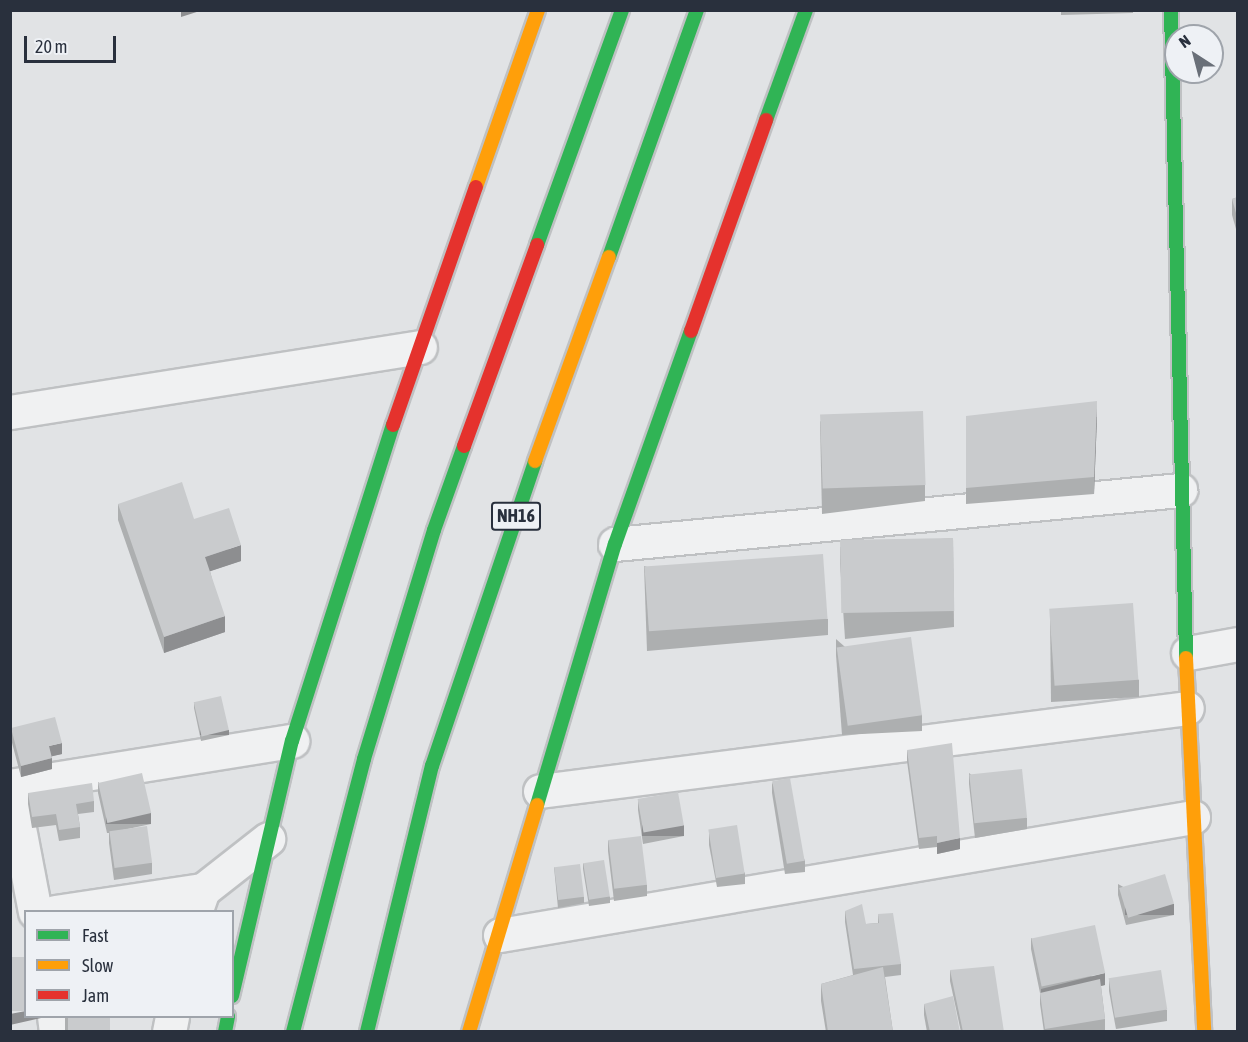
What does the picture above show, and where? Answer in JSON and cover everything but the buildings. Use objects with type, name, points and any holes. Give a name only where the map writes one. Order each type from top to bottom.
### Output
[{"type":"main road","points":[[234,987],[292,741],[373,481],[538,10]]},
{"type":"main road","points":[[293,1032],[364,759],[434,530],[622,10]]},
{"type":"main road","name":"NH16","points":[[367,1032],[435,755],[506,543],[697,10]]},
{"type":"main road","points":[[469,1032],[615,544],[806,10]]},
{"type":"main road","points":[[1171,10],[1180,490],[1188,653],[1186,708],[1193,818],[1201,1031]]},
{"type":"street","points":[[10,412],[420,347]]},
{"type":"street","points":[[615,544],[1180,490]]},
{"type":"street","points":[[1188,653],[1238,644]]},
{"type":"street","points":[[540,791],[1186,708]]},
{"type":"street","points":[[35,910],[11,786],[292,741]]},
{"type":"street","points":[[500,934],[1193,818]]},
{"type":"street","points":[[81,910],[199,901],[268,839]]},
{"type":"traffic: fast","points":[[537,245],[622,10]]},
{"type":"traffic: fast","points":[[609,257],[697,10]]},
{"type":"traffic: fast","points":[[766,120],[806,10]]},
{"type":"traffic: fast","points":[[1171,10],[1186,658]]},
{"type":"traffic: fast","points":[[537,805],[615,544],[691,331]]},
{"type":"traffic: fast","points":[[234,988],[292,741],[393,425]]},
{"type":"traffic: fast","points":[[293,1032],[364,759],[434,530],[464,446]]},
{"type":"traffic: fast","points":[[367,1032],[432,766],[535,461]]},
{"type":"traffic: fast","points":[[225,1032],[228,1018]]},
{"type":"traffic: slow","points":[[476,187],[538,10]]},
{"type":"traffic: slow","points":[[535,461],[609,257]]},
{"type":"traffic: slow","points":[[1186,658],[1204,1032]]},
{"type":"traffic: slow","points":[[469,1032],[537,805]]},
{"type":"traffic: jam","points":[[691,331],[766,120]]},
{"type":"traffic: jam","points":[[393,425],[476,187]]},
{"type":"traffic: jam","points":[[464,446],[537,245]]}]
